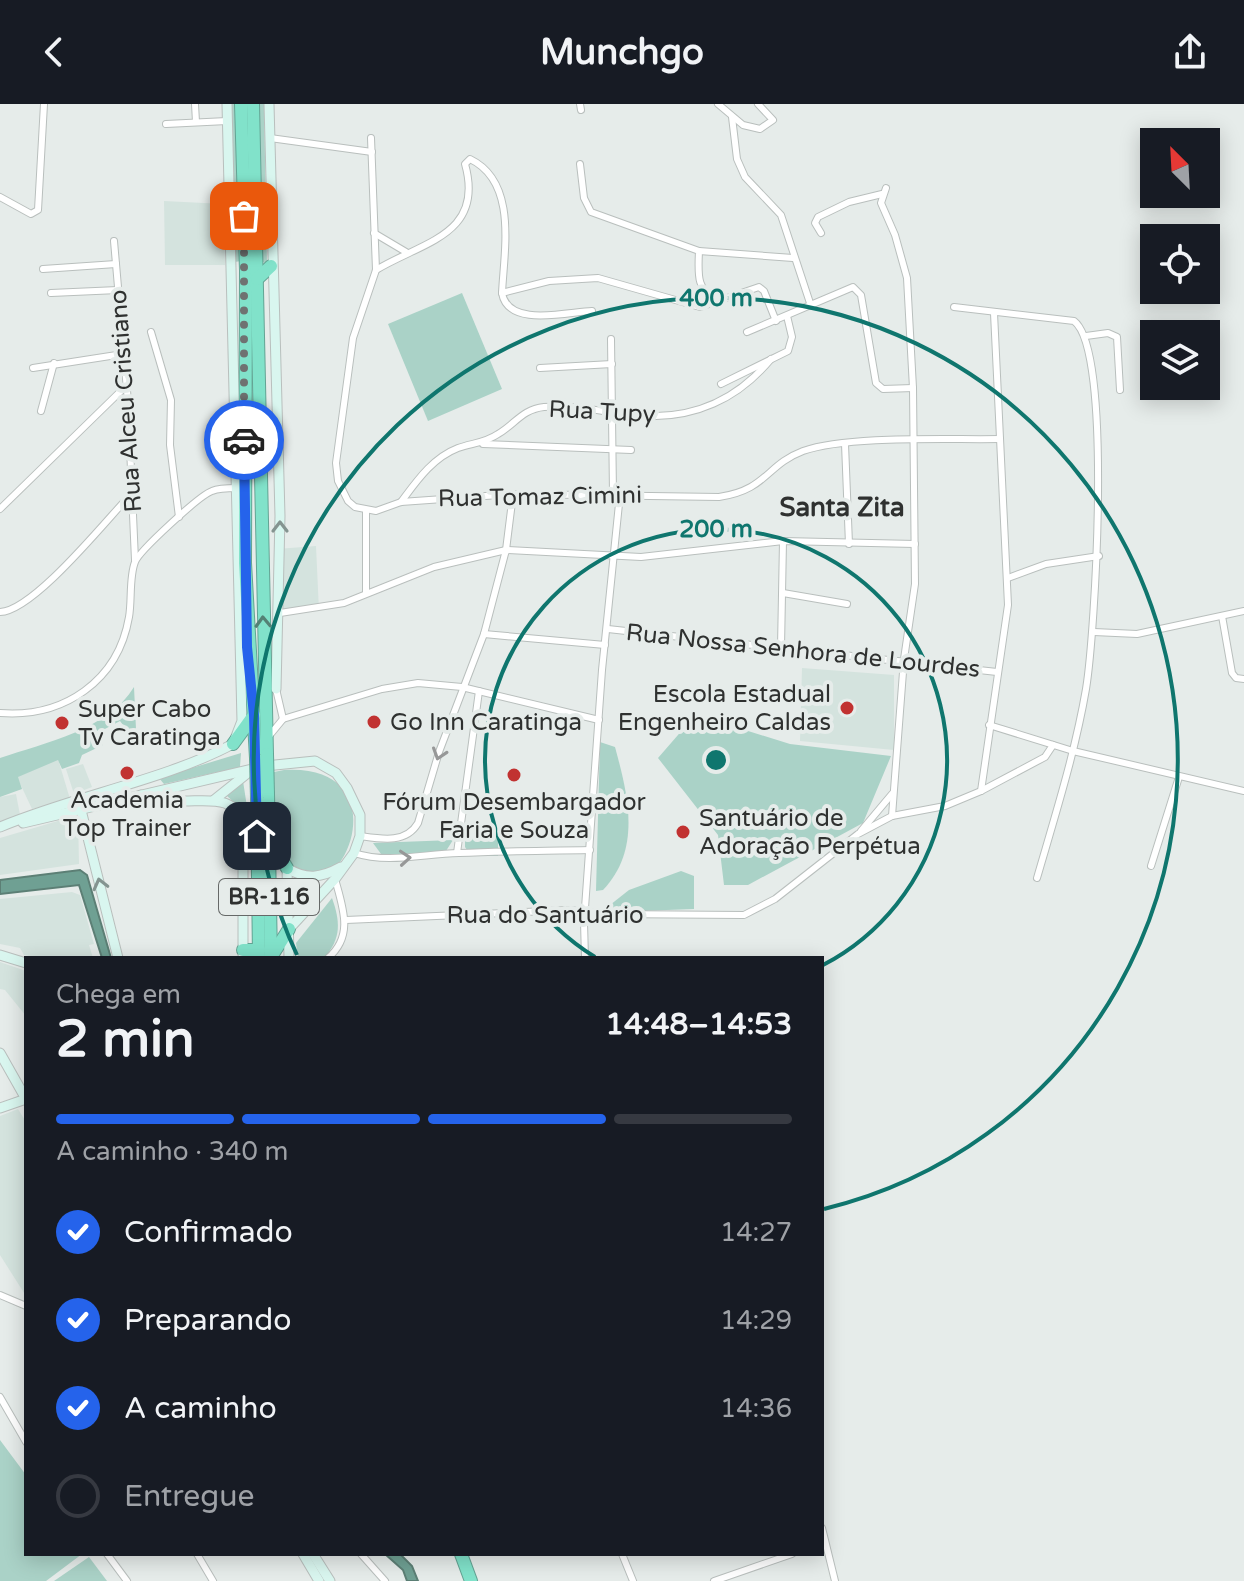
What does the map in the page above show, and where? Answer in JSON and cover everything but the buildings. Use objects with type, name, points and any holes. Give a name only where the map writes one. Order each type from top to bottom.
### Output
[{"type":"highway","name":"BR-116","points":[[241,104],[246,271],[245,563],[254,715],[263,751]]},
{"type":"highway","name":"BR-116","points":[[253,104],[266,700],[259,954]]},
{"type":"highway","points":[[257,279],[271,266]]},
{"type":"highway","points":[[233,286],[246,271]]},
{"type":"highway","points":[[266,700],[276,689]]},
{"type":"highway","points":[[233,744],[254,715]]},
{"type":"highway","name":"BR-116","points":[[262,796],[268,836],[271,956]]},
{"type":"highway","points":[[268,836],[287,868]]},
{"type":"highway","points":[[272,956],[289,929]]},
{"type":"highway","points":[[243,954],[259,954]]},
{"type":"highway","points":[[455,1556],[464,1581]]},
{"type":"highway","points":[[462,1556],[471,1581]]},
{"type":"main road","points":[[0,828],[78,798],[206,758],[233,744],[242,710],[227,104]]},
{"type":"main road","points":[[269,104],[280,613],[276,689]]},
{"type":"main road","points":[[0,828],[165,788],[288,762],[315,761],[336,773],[360,815],[360,836],[354,853],[335,879],[289,929]]},
{"type":"main road","points":[[138,795],[180,801],[212,800],[250,771]]},
{"type":"main road","points":[[156,773],[165,788]]},
{"type":"main road","points":[[215,779],[220,782],[222,792]]},
{"type":"main road","points":[[203,782],[201,793],[233,806],[243,821],[243,954]]},
{"type":"main road","points":[[78,798],[118,956]]},
{"type":"main road","points":[[287,868],[302,877],[313,877],[341,867]]},
{"type":"main road","points":[[287,868],[289,956]]},
{"type":"main road","points":[[0,955],[24,962]]},
{"type":"main road","points":[[0,1053],[24,1095]]},
{"type":"main road","points":[[0,1108],[24,1100]]},
{"type":"main road","points":[[304,1556],[319,1581]]},
{"type":"main road","points":[[314,1556],[330,1581]]},
{"type":"street","points":[[0,197],[31,214],[38,210],[44,104]]},
{"type":"street","points":[[195,104],[196,122]]},
{"type":"street","points":[[718,104],[752,129],[766,126],[773,120],[758,104]]},
{"type":"street","points":[[732,117],[737,159],[745,177],[781,215],[811,306]]},
{"type":"street","points":[[166,124],[227,121]]},
{"type":"street","points":[[270,138],[372,152]]},
{"type":"street","points":[[366,592],[366,510],[355,507],[342,492],[336,463],[348,361],[358,315],[376,270],[371,138]]},
{"type":"street","points":[[376,270],[406,252],[437,240],[457,225],[470,187],[465,164],[474,160],[496,185],[504,207],[502,293],[511,310],[525,314],[592,311]]},
{"type":"street","points":[[580,164],[584,198],[591,212],[699,251],[793,258]]},
{"type":"street","points":[[821,233],[815,223],[818,217],[849,202],[884,191],[881,203],[895,235],[907,278],[913,388],[915,584],[904,659],[892,816]]},
{"type":"street","points":[[374,233],[406,252]]},
{"type":"street","name":"Rua Alceu Cristiano","points":[[0,713],[51,708],[89,690],[102,678],[125,638],[135,560],[133,492],[114,241]]},
{"type":"street","points":[[699,251],[698,280],[702,292],[718,303]]},
{"type":"street","points":[[43,269],[116,264]]},
{"type":"street","points":[[502,293],[549,281],[598,278],[693,306],[718,303],[759,287],[764,291],[776,321]]},
{"type":"street","points":[[747,332],[847,288],[858,290],[876,383],[883,389],[913,388]]},
{"type":"street","points":[[51,293],[118,290]]},
{"type":"street","points":[[954,307],[1074,321],[1086,336],[1094,392],[1099,556],[1094,632],[1073,751],[1037,878]]},
{"type":"street","points":[[981,791],[1008,605],[994,313]]},
{"type":"street","name":"Rua Tupy","points":[[401,502],[435,461],[460,447],[479,444],[533,409],[570,407],[641,416],[699,410],[749,385],[771,359],[788,351],[792,344],[787,316]]},
{"type":"street","points":[[151,332],[171,400],[170,445],[179,517]]},
{"type":"street","points":[[1086,336],[1108,333],[1117,337],[1120,390]]},
{"type":"street","points":[[585,956],[599,720],[614,555],[616,494],[611,339]]},
{"type":"street","points":[[33,368],[123,354]]},
{"type":"street","points":[[721,384],[771,359]]},
{"type":"street","points":[[41,411],[54,363]]},
{"type":"street","points":[[540,368],[612,364]]},
{"type":"street","points":[[0,509],[126,386]]},
{"type":"street","points":[[849,544],[845,444],[1000,439]]},
{"type":"street","points":[[479,444],[631,450]]},
{"type":"street","name":"Rua Tomaz Cimini","points":[[366,510],[376,511],[401,502],[513,494],[702,498],[735,495],[761,484],[785,460],[815,448],[845,444]]},
{"type":"street","points":[[135,560],[211,491],[237,488]]},
{"type":"street","points":[[0,612],[14,610],[34,597],[133,492]]},
{"type":"street","points":[[360,836],[399,838],[414,831],[418,823],[462,687],[484,634],[506,550],[513,494]]},
{"type":"street","points":[[280,613],[344,603],[434,567],[506,550],[664,556],[783,541],[915,544]]},
{"type":"street","points":[[781,647],[783,541]]},
{"type":"street","points":[[1008,578],[1046,564],[1099,556]]},
{"type":"street","points":[[783,593],[847,604]]},
{"type":"street","points":[[1094,632],[1137,634],[1244,611]]},
{"type":"street","points":[[1222,616],[1232,673],[1236,678],[1244,679]]},
{"type":"street","name":"Rua Nossa Senhora de Lourdes","points":[[608,629],[904,659],[997,672]]},
{"type":"street","points":[[484,634],[605,645]]},
{"type":"street","points":[[263,751],[283,719],[394,686],[418,683],[462,687],[599,720]]},
{"type":"street","points":[[276,689],[283,719]]},
{"type":"street","points":[[457,853],[479,691]]},
{"type":"street","points":[[989,725],[1073,751],[1244,791]]},
{"type":"street","points":[[858,834],[892,816],[945,806],[981,791],[1045,757],[1053,745]]},
{"type":"street","points":[[1151,866],[1179,777]]},
{"type":"street","points":[[858,834],[893,794]]},
{"type":"street","name":"Rua do Santuário","points":[[346,920],[586,910],[604,914],[744,915],[775,899],[858,834]]},
{"type":"street","points":[[354,853],[386,859],[457,853],[590,850]]},
{"type":"street","points":[[334,956],[346,920],[335,879]]},
{"type":"street","points":[[0,1295],[24,1305]]},
{"type":"street","points":[[0,1397],[24,1439]]},
{"type":"street","points":[[0,1420],[9,1414]]},
{"type":"street","points":[[824,1545],[835,1581]]},
{"type":"street","points":[[108,1556],[127,1581]]},
{"type":"street","points":[[198,1556],[213,1581]]},
{"type":"street","points":[[363,1556],[385,1581]]},
{"type":"street","points":[[623,1556],[633,1581]]},
{"type":"street","points":[[714,1581],[787,1556]]},
{"type":"shaded area","points":[[230,104],[237,104],[241,261],[235,262]]},
{"type":"shaded area","points":[[259,104],[264,104],[267,263],[262,262]]},
{"type":"shaded area","points":[[164,201],[224,204],[225,265],[165,265]]},
{"type":"shaded area","points":[[462,293],[502,389],[428,421],[388,324]]},
{"type":"shaded area","points":[[316,546],[319,611],[280,612],[277,549]]},
{"type":"shaded area","name":"Escola Estadual Engenheiro Caldas","points":[[802,668],[894,675],[894,750],[800,741]]},
{"type":"shaded area","points":[[134,687],[136,729],[127,730],[120,721],[103,730],[103,745],[82,755],[79,763],[62,769],[58,760],[18,777],[22,789],[0,797],[0,758],[56,740],[92,724],[109,714]]},
{"type":"shaded area","points":[[691,720],[729,725],[790,744],[891,756],[863,823],[748,885],[724,885],[718,835],[658,758]]},
{"type":"shaded area","points":[[600,742],[615,747],[624,784],[628,821],[623,857],[603,890],[596,891]]},
{"type":"shaded area","points":[[241,753],[240,767],[164,784],[159,778]]},
{"type":"shaded area","points":[[58,759],[70,799],[32,809],[17,777]]},
{"type":"shaded area","points":[[83,764],[92,787],[74,794],[66,769]]},
{"type":"shaded area","points":[[284,770],[323,775],[346,793],[353,817],[350,843],[338,866],[320,879],[300,877],[281,855],[276,843],[266,793],[274,772]]},
{"type":"shaded area","points":[[243,781],[247,807],[237,805],[227,796]]},
{"type":"shaded area","points":[[16,794],[20,815],[0,821],[0,797]]},
{"type":"shaded area","points":[[78,815],[79,864],[0,875],[0,838]]},
{"type":"shaded area","points":[[465,833],[498,833],[498,856],[471,856],[465,847]]},
{"type":"shaded area","points":[[453,840],[444,854],[384,858],[373,843]]},
{"type":"shaded area","points":[[80,870],[87,875],[110,956],[101,956],[79,885],[0,894],[0,880]]},
{"type":"shaded area","points":[[681,871],[694,876],[694,909],[612,912],[610,905],[629,890]]},
{"type":"shaded area","points":[[291,885],[325,889],[293,925]]},
{"type":"shaded area","points":[[72,892],[80,895],[94,944],[89,945],[92,956],[29,956],[24,955],[20,948],[0,944],[0,899]]},
{"type":"shaded area","points":[[332,898],[338,929],[330,951],[326,956],[298,956],[296,943]]},
{"type":"shaded area","points":[[0,962],[24,970],[24,1014],[5,990],[0,989]]},
{"type":"shaded area","points":[[18,1109],[24,1119],[24,1293],[0,1255],[0,1116]]},
{"type":"shaded area","points":[[0,1440],[24,1472],[24,1556],[79,1556],[46,1581],[0,1581]]},
{"type":"shaded area","points":[[387,1556],[402,1556],[412,1566],[418,1581],[407,1581],[403,1570]]},
{"type":"shaded area","points":[[89,1557],[107,1581],[54,1581]]},
{"type":"way so far","points":[[244,216],[244,440]]},
{"type":"place","name":"Escola Estadual Engenheiro Caldas","points":[[847,708]]},
{"type":"place","name":"Go Inn Caratinga","points":[[374,722]]},
{"type":"place","name":"Super Cabo Tv Caratinga","points":[[62,723]]},
{"type":"place","name":"Academia Top Trainer","points":[[127,773]]},
{"type":"place","name":"Fórum Desembargador Faria e Souza","points":[[514,775]]},
{"type":"place","name":"Santuário de Adoração Perpétua","points":[[683,832]]},
{"type":"district","name":"Santa Zita","points":[[842,507]]},
{"type":"route","points":[[244,440],[247,647],[254,715],[257,836]]}]
